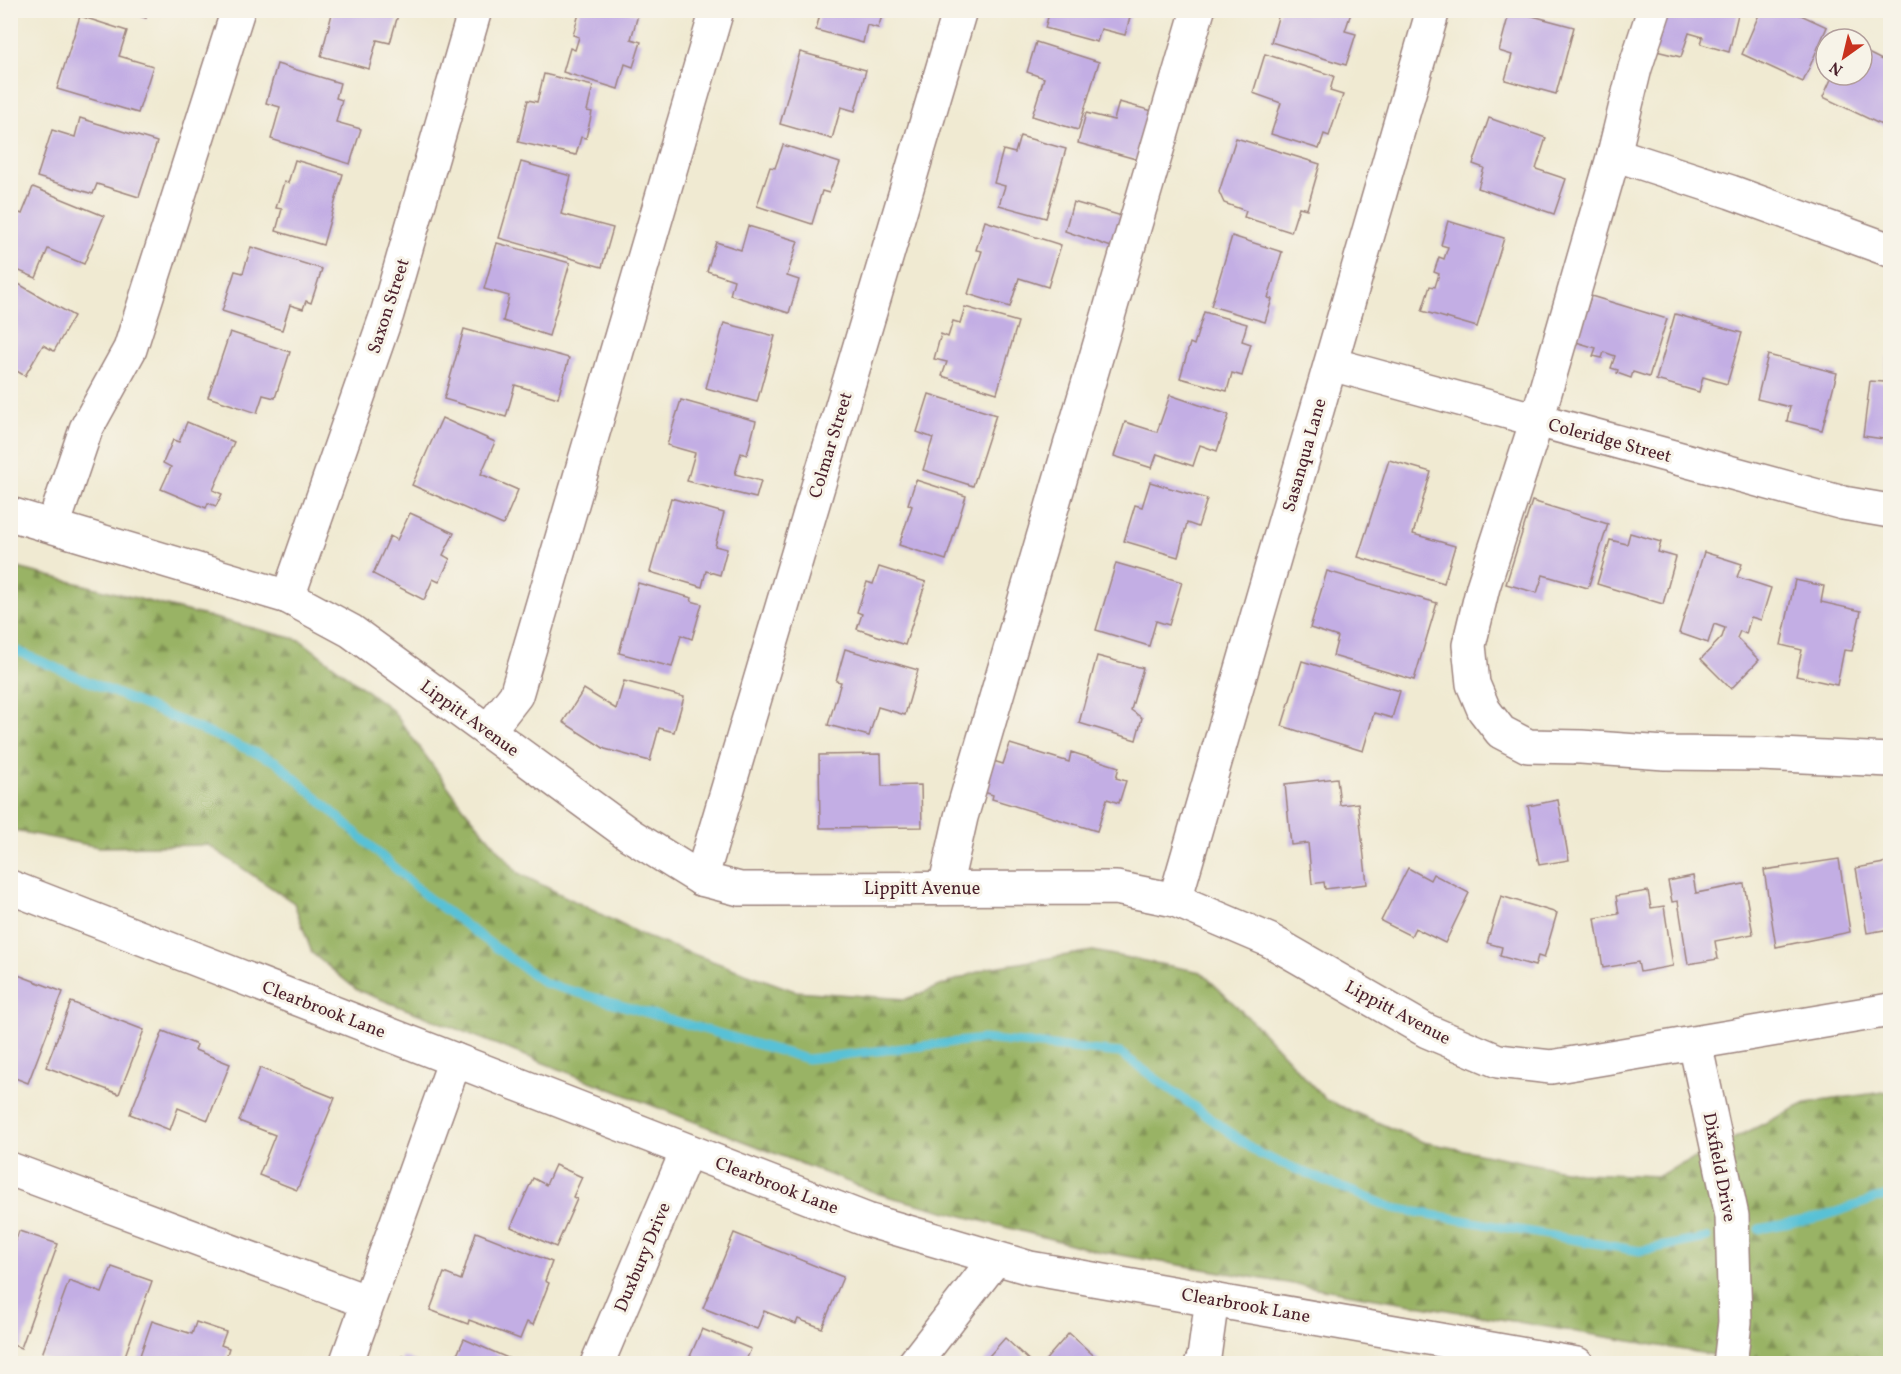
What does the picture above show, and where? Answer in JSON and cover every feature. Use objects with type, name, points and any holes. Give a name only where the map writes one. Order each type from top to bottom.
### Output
[{"type":"street","points":[[53,526],[86,429],[130,349],[238,10]]},
{"type":"street","name":"Saxon Street","points":[[288,597],[387,314],[475,10]]},
{"type":"street","points":[[488,731],[516,695],[717,10]]},
{"type":"street","name":"Colmar Street","points":[[701,879],[960,10]]},
{"type":"street","points":[[945,888],[961,817],[1198,10]]},
{"type":"street","name":"Sasanqua Lane","points":[[1175,900],[1433,10]]},
{"type":"street","points":[[1654,10],[1635,68],[1614,154],[1537,420],[1483,587],[1469,645],[1473,684],[1484,710],[1501,732],[1528,746],[1665,753],[1761,753],[1890,760]]},
{"type":"street","points":[[1614,154],[1731,192],[1890,250]]},
{"type":"street","name":"Coleridge Street","points":[[1331,364],[1843,503],[1890,511]]},
{"type":"street","name":"Lippitt Avenue","points":[[10,514],[288,597],[351,631],[630,835],[701,879],[740,889],[1116,888],[1175,900],[1269,940],[1426,1031],[1498,1061],[1551,1067],[1890,1010]]},
{"type":"street","name":"Clearbrook Lane","points":[[10,887],[867,1220],[1030,1268],[1212,1299],[1437,1351],[1577,1364]]},
{"type":"street","name":"Dixfield Drive","points":[[1695,1043],[1732,1216],[1736,1322],[1730,1364]]},
{"type":"street","points":[[346,1364],[455,1060]]},
{"type":"street","name":"Duxbury Drive","points":[[597,1364],[687,1151]]},
{"type":"street","points":[[10,1169],[368,1302]]},
{"type":"street","points":[[914,1364],[996,1258]]},
{"type":"street","points":[[1201,1364],[1212,1299]]},
{"type":"green space","points":[[10,566],[300,640],[392,710],[463,807],[518,873],[646,937],[795,991],[906,999],[988,968],[1093,951],[1201,972],[1259,1028],[1326,1100],[1423,1142],[1579,1173],[1658,1176],[1806,1103],[1890,1091],[1890,1363],[1761,1363],[1097,1251],[879,1194],[357,990],[312,953],[294,903],[208,845],[99,847],[11,830]]},
{"type":"building","points":[[120,10],[148,10],[146,18]]},
{"type":"building","points":[[333,10],[380,10],[398,15],[390,43],[377,40],[369,69],[321,56]]},
{"type":"building","points":[[580,10],[624,10],[638,15],[631,39],[641,42],[633,67],[625,64],[618,89],[563,72],[570,48],[575,50],[579,37],[573,35]]},
{"type":"building","points":[[821,10],[884,10],[878,28],[867,25],[863,43],[816,30]]},
{"type":"building","points":[[1050,10],[1132,10],[1125,35],[1101,29],[1097,42],[1045,28]]},
{"type":"building","points":[[1280,10],[1352,10],[1345,31],[1356,34],[1346,65],[1271,42]]},
{"type":"building","points":[[1510,10],[1574,27],[1556,94],[1505,80],[1512,55],[1499,51]]},
{"type":"building","points":[[1662,10],[1739,10],[1729,52],[1701,44],[1703,37],[1689,33],[1681,57],[1652,50]]},
{"type":"building","points":[[1761,10],[1790,10],[1827,27],[1814,27],[1814,57],[1803,82],[1742,54]]},
{"type":"building","points":[[80,16],[127,31],[119,56],[153,66],[138,113],[57,89]]},
{"type":"building","points":[[1036,42],[1099,62],[1078,130],[1032,116],[1044,78],[1027,72]]},
{"type":"building","points":[[800,52],[866,70],[855,111],[841,107],[832,139],[780,124]]},
{"type":"building","points":[[1265,54],[1334,76],[1330,91],[1343,95],[1329,136],[1324,134],[1319,149],[1271,134],[1281,103],[1253,93]]},
{"type":"building","points":[[1874,56],[1890,64],[1890,129],[1823,97],[1828,87],[1874,87]]},
{"type":"building","points":[[277,64],[340,83],[336,98],[342,100],[336,122],[361,129],[350,164],[271,139],[280,107],[266,103]]},
{"type":"building","points":[[544,74],[593,86],[587,111],[592,112],[586,138],[581,137],[576,155],[518,142],[528,100],[537,102]]},
{"type":"building","points":[[1119,102],[1156,112],[1143,161],[1078,143],[1086,113],[1114,120]]},
{"type":"building","points":[[80,118],[157,142],[139,197],[97,184],[93,194],[37,177],[52,130],[75,137]]},
{"type":"building","points":[[1489,118],[1546,138],[1536,169],[1566,179],[1554,214],[1478,188],[1484,168],[1473,164]]},
{"type":"building","points":[[1020,136],[1066,149],[1046,218],[999,205],[1005,186],[994,183],[1003,150],[1015,153]]},
{"type":"building","points":[[1236,138],[1320,164],[1307,209],[1299,207],[1291,232],[1244,217],[1246,211],[1224,203],[1219,192]]},
{"type":"building","points":[[783,145],[840,163],[829,193],[822,191],[812,224],[757,206],[770,167],[775,168]]},
{"type":"building","points":[[295,160],[343,174],[323,245],[276,231],[282,209],[276,208],[284,182],[288,183]]},
{"type":"building","points":[[521,162],[571,176],[561,214],[613,228],[602,267],[499,238]]},
{"type":"building","points":[[33,187],[104,216],[84,264],[48,249],[36,278],[10,267],[10,214],[12,210],[22,214]]},
{"type":"building","points":[[1073,202],[1129,218],[1120,250],[1065,231]]},
{"type":"building","points":[[985,221],[1061,245],[1048,287],[1019,278],[1010,307],[968,294],[982,251],[976,250]]},
{"type":"building","points":[[1448,221],[1504,238],[1477,327],[1422,311],[1430,286],[1435,287],[1439,274],[1434,272],[1439,257],[1444,259],[1448,247],[1441,245]]},
{"type":"building","points":[[748,226],[798,241],[787,276],[799,280],[789,313],[730,295],[734,280],[707,271],[716,242],[741,250]]},
{"type":"building","points":[[1232,236],[1282,252],[1268,298],[1272,299],[1265,322],[1211,306]]},
{"type":"building","points":[[497,243],[570,263],[549,336],[503,321],[509,296],[484,289]]},
{"type":"building","points":[[251,247],[322,269],[311,303],[306,301],[303,309],[290,305],[282,330],[222,311],[235,271],[243,273]]},
{"type":"building","points":[[10,279],[74,316],[54,351],[43,345],[25,376],[10,367]]},
{"type":"building","points":[[1591,296],[1667,319],[1649,377],[1633,372],[1631,378],[1617,373],[1618,370],[1611,368],[1615,356],[1604,352],[1602,358],[1593,356],[1596,348],[1576,342]]},
{"type":"building","points":[[965,307],[1018,322],[997,393],[942,376],[947,362],[934,359],[941,334],[948,337],[953,321],[960,323]]},
{"type":"building","points":[[1204,312],[1247,324],[1242,341],[1251,344],[1242,376],[1232,373],[1227,391],[1180,378],[1190,343],[1194,345]]},
{"type":"building","points":[[1675,314],[1742,333],[1727,384],[1703,377],[1699,392],[1656,380]]},
{"type":"building","points":[[724,323],[775,336],[757,402],[706,388]]},
{"type":"building","points":[[464,329],[569,358],[558,398],[515,385],[506,417],[444,399]]},
{"type":"building","points":[[230,332],[290,352],[275,398],[263,395],[257,413],[208,397]]},
{"type":"building","points":[[1768,355],[1837,373],[1822,430],[1787,421],[1790,407],[1757,399]]},
{"type":"building","points":[[1887,357],[1890,357],[1890,440],[1863,436],[1870,381],[1884,382]]},
{"type":"building","points":[[929,394],[996,415],[973,486],[923,470],[933,438],[917,432]]},
{"type":"building","points":[[1170,395],[1229,415],[1217,451],[1200,445],[1193,466],[1157,454],[1152,468],[1114,456],[1125,422],[1157,432]]},
{"type":"building","points":[[681,400],[756,421],[747,455],[741,453],[735,474],[761,481],[756,498],[687,481],[695,453],[667,445]]},
{"type":"building","points":[[442,418],[495,442],[481,474],[518,490],[503,525],[412,485]]},
{"type":"building","points":[[187,422],[234,442],[213,490],[222,494],[216,506],[208,503],[206,508],[161,489],[171,467],[163,463],[173,440],[179,442]]},
{"type":"building","points":[[1389,460],[1431,472],[1413,534],[1455,546],[1444,583],[1358,557]]},
{"type":"building","points":[[916,480],[966,496],[946,560],[899,545],[912,506],[908,504]]},
{"type":"building","points":[[1150,482],[1207,499],[1198,527],[1187,523],[1178,557],[1124,541],[1135,505],[1142,507]]},
{"type":"building","points":[[671,498],[724,513],[715,546],[727,549],[720,575],[706,571],[702,587],[650,572]]},
{"type":"building","points":[[1532,501],[1608,524],[1588,588],[1543,575],[1537,593],[1506,584]]},
{"type":"building","points":[[410,513],[454,533],[443,555],[450,559],[439,582],[433,579],[424,600],[373,574],[390,536],[397,540]]},
{"type":"building","points":[[1630,533],[1661,542],[1658,552],[1676,557],[1663,604],[1597,584],[1610,540],[1627,544]]},
{"type":"building","points":[[1704,552],[1742,564],[1737,577],[1771,588],[1761,620],[1751,617],[1746,634],[1740,631],[1737,638],[1759,660],[1731,689],[1701,659],[1722,637],[1725,628],[1714,624],[1708,643],[1679,633]]},
{"type":"building","points":[[1116,563],[1182,582],[1169,625],[1156,621],[1149,646],[1096,630]]},
{"type":"building","points":[[879,567],[926,582],[905,645],[857,629],[862,614],[857,612],[867,582],[873,584]]},
{"type":"building","points":[[1327,571],[1437,603],[1414,680],[1333,656],[1338,637],[1310,628]]},
{"type":"building","points":[[1795,580],[1824,586],[1821,602],[1861,611],[1852,651],[1844,650],[1837,685],[1796,676],[1802,650],[1781,645]]},
{"type":"building","points":[[638,583],[692,598],[691,601],[702,604],[692,639],[681,635],[672,667],[619,653]]},
{"type":"building","points":[[845,649],[918,670],[905,715],[878,707],[869,736],[828,725],[841,682],[836,681]]},
{"type":"building","points":[[1097,656],[1143,668],[1131,710],[1142,718],[1136,740],[1079,723]]},
{"type":"building","points":[[1302,661],[1400,691],[1392,718],[1374,713],[1363,751],[1282,726]]},
{"type":"building","points":[[624,681],[684,697],[674,732],[659,728],[650,761],[605,749],[563,722],[584,689],[616,709]]},
{"type":"building","points":[[1010,744],[1069,762],[1071,752],[1119,767],[1116,778],[1126,781],[1119,803],[1107,799],[1097,831],[992,799],[993,795],[978,790],[987,759],[1003,764]]},
{"type":"building","points":[[881,754],[882,786],[921,785],[922,827],[820,828],[819,755]]},
{"type":"building","points":[[1337,778],[1340,805],[1358,803],[1367,884],[1325,889],[1324,882],[1312,884],[1308,843],[1291,845],[1285,784]]},
{"type":"building","points":[[1558,800],[1569,860],[1539,865],[1528,806]]},
{"type":"building","points":[[1839,859],[1850,932],[1776,947],[1764,870]]},
{"type":"building","points":[[1890,862],[1890,929],[1867,933],[1856,868]]},
{"type":"building","points":[[1408,868],[1430,880],[1433,874],[1469,893],[1445,943],[1415,928],[1411,936],[1381,921]]},
{"type":"building","points":[[1693,876],[1696,893],[1744,884],[1753,934],[1715,941],[1718,959],[1688,964],[1678,901],[1672,902],[1668,881]]},
{"type":"building","points":[[1648,891],[1651,908],[1664,906],[1673,966],[1640,972],[1638,962],[1603,968],[1595,918],[1619,914],[1616,896]]},
{"type":"building","points":[[1501,896],[1557,913],[1544,958],[1538,956],[1535,966],[1500,956],[1502,947],[1487,943]]},
{"type":"building","points":[[10,972],[63,992],[28,1083],[10,1076]]},
{"type":"building","points":[[71,1002],[144,1030],[119,1094],[46,1067]]},
{"type":"building","points":[[163,1031],[197,1045],[195,1050],[230,1064],[208,1120],[178,1108],[170,1130],[130,1114]]},
{"type":"building","points":[[260,1068],[335,1098],[297,1190],[259,1175],[275,1135],[239,1121]]},
{"type":"building","points":[[555,1165],[582,1177],[573,1197],[577,1199],[556,1247],[511,1227],[533,1178],[546,1185]]},
{"type":"building","points":[[19,1231],[58,1244],[21,1348],[10,1344],[10,1256]]},
{"type":"building","points":[[476,1232],[552,1262],[545,1281],[549,1283],[533,1325],[527,1322],[520,1339],[469,1320],[468,1324],[430,1310],[444,1273],[461,1280]]},
{"type":"building","points":[[734,1233],[843,1277],[822,1328],[798,1319],[796,1324],[764,1311],[757,1329],[703,1308]]},
{"type":"building","points":[[112,1267],[152,1281],[122,1364],[58,1364],[41,1357],[69,1281],[102,1293]]},
{"type":"building","points":[[152,1321],[192,1334],[196,1322],[226,1332],[221,1345],[229,1348],[224,1364],[137,1364]]},
{"type":"building","points":[[702,1329],[751,1349],[746,1360],[756,1364],[681,1364],[683,1359],[688,1361]]},
{"type":"building","points":[[1069,1333],[1103,1364],[1042,1364]]},
{"type":"building","points":[[1005,1338],[1033,1364],[982,1364]]},
{"type":"building","points":[[464,1339],[510,1359],[509,1364],[453,1364]]},
{"type":"building","points":[[403,1356],[421,1364],[400,1364]]},
{"type":"waterway","points":[[10,648],[277,762],[426,896],[544,983],[807,1059],[983,1039],[1120,1053],[1261,1155],[1393,1208],[1640,1251],[1707,1238]]},
{"type":"waterway","points":[[1759,1229],[1821,1217],[1890,1194]]}]
